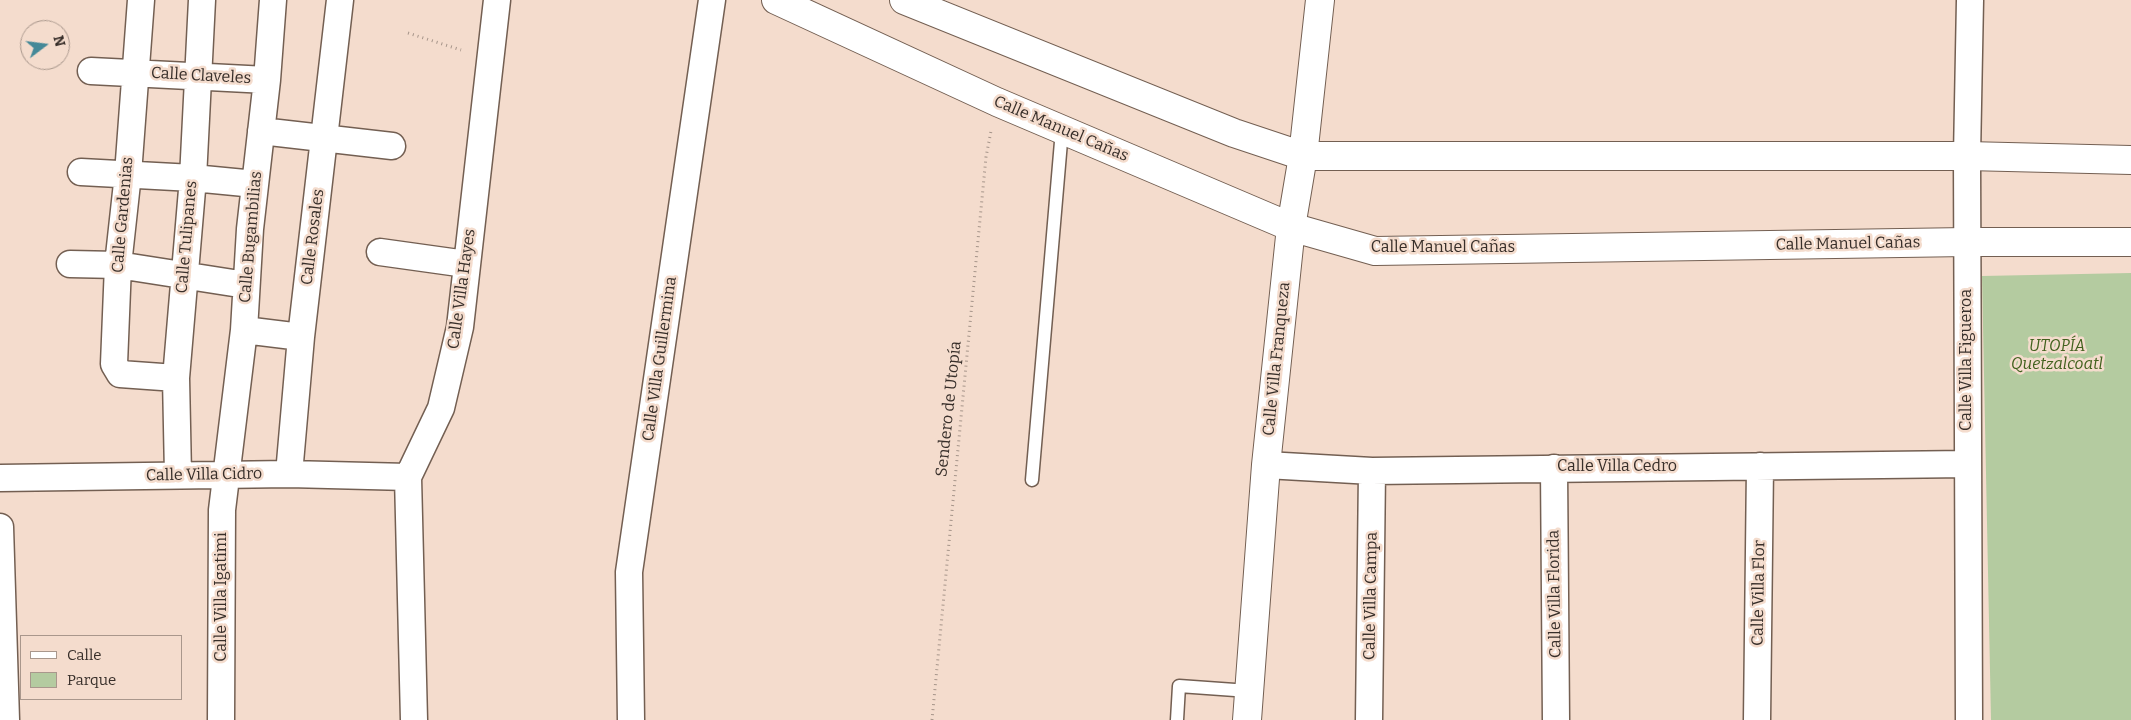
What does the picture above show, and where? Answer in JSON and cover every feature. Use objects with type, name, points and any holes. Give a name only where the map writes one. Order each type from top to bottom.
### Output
[{"type":"street","name":"Calle Gardenias","points":[[141,0],[134,73],[128,174],[118,265],[114,364],[120,374],[176,378]]},
{"type":"street","name":"Calle Tulipanes","points":[[178,475],[176,378],[183,274],[193,178],[202,0]]},
{"type":"street","name":"Calle Bugambilias","points":[[228,475],[244,330],[254,184],[267,80],[273,0]]},
{"type":"street","name":"Calle Rosales","points":[[289,474],[301,337],[340,0]]},
{"type":"street","name":"Calle Villa Hayes","points":[[414,720],[408,478],[441,408],[460,327],[497,0]]},
{"type":"street","name":"Calle Villa Guillermina","points":[[631,720],[630,572],[712,0]]},
{"type":"street","name":"Calle Manuel Cañas","points":[[776,0],[997,102],[1290,226],[1375,251],[1967,242],[2131,242]]},
{"type":"street","points":[[904,0],[1234,133],[1303,156],[1967,156],[2131,160]]},
{"type":"street","name":"Calle Villa Franqueza","points":[[1247,720],[1266,465],[1290,226],[1303,156],[1320,0]]},
{"type":"street","name":"Calle Villa Figueroa","points":[[1969,720],[1967,156],[1970,0]]},
{"type":"street","name":"Calle Claveles","points":[[91,71],[267,80]]},
{"type":"street","points":[[261,132],[392,146]]},
{"type":"street","points":[[81,172],[193,178],[254,184]]},
{"type":"street","points":[[380,252],[466,264]]},
{"type":"street","points":[[70,264],[118,265],[246,285]]},
{"type":"street","points":[[244,330],[301,337]]},
{"type":"street","name":"Calle Villa Cedro","points":[[1266,465],[1372,471],[1967,464]]},
{"type":"street","name":"Calle Villa Flor","points":[[1758,720],[1760,466]]},
{"type":"street","name":"Calle Villa Florida","points":[[1554,468],[1556,720]]},
{"type":"street","name":"Calle Villa Campa","points":[[1369,720],[1372,471]]},
{"type":"street","name":"Calle Villa Cidro","points":[[0,478],[289,474],[408,478]]},
{"type":"street","name":"Calle Villa Igatimi","points":[[221,720],[222,510],[228,475]]},
{"type":"street","points":[[0,527],[2,681],[6,720]]},
{"type":"lane","points":[[1032,480],[1062,130]]},
{"type":"lane","points":[[1177,720],[1179,686],[1249,691]]},
{"type":"path","points":[[408,33],[446,44],[489,62]]},
{"type":"path","name":"Sendero de Utopía","points":[[932,720],[986,157],[997,102]]},
{"type":"green space","name":"UTOPÍA Quetzalcoatl","points":[[2131,273],[2131,720],[1991,720],[1982,276]]}]
